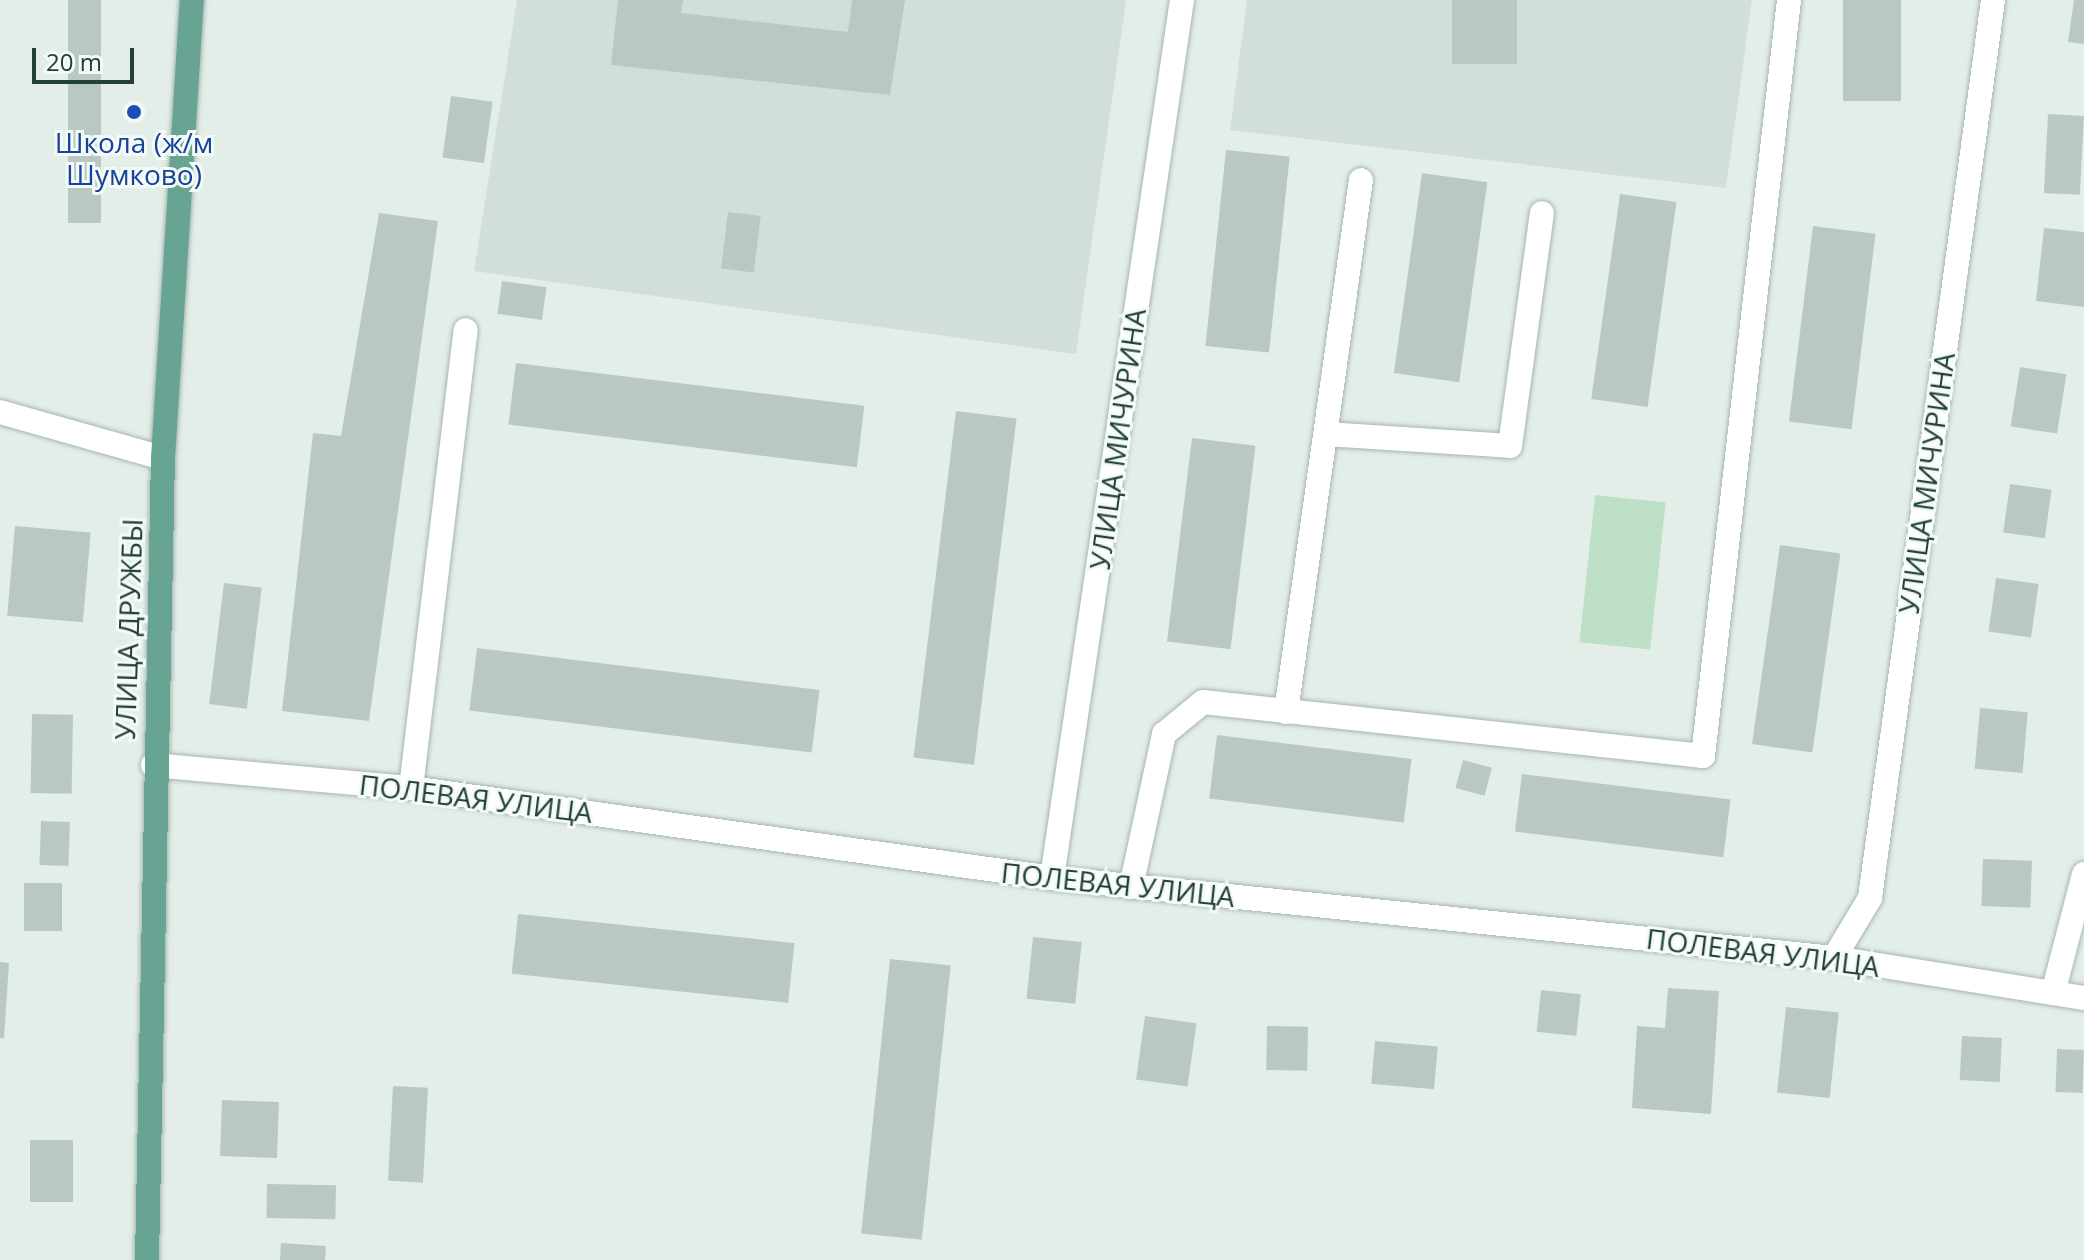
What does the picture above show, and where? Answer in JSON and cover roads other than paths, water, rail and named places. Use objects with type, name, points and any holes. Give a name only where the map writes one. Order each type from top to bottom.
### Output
[{"type":"main road","name":"УЛИЦА ДРУЖБЫ","points":[[147,1260],[153,765],[163,458],[192,0]]},
{"type":"street","name":"УЛИЦА МИЧУРИНА","points":[[1052,878],[1182,0]]},
{"type":"street","points":[[1131,887],[1164,734],[1203,702],[1703,756],[1789,0]]},
{"type":"street","name":"УЛИЦА МИЧУРИНА","points":[[1834,958],[1870,898],[1993,0]]},
{"type":"street","points":[[1286,712],[1361,180]]},
{"type":"street","points":[[1326,434],[1510,446],[1542,213]]},
{"type":"street","points":[[411,788],[466,330]]},
{"type":"street","points":[[0,412],[163,458]]},
{"type":"street","name":"ПОЛЕВАЯ УЛИЦА","points":[[153,765],[411,788],[1052,878],[1834,958],[2084,998]]},
{"type":"street","points":[[2053,993],[2084,874]]},
{"type":"place","name":"Школа (ж/м Шумково)","points":[[134,112]]}]
